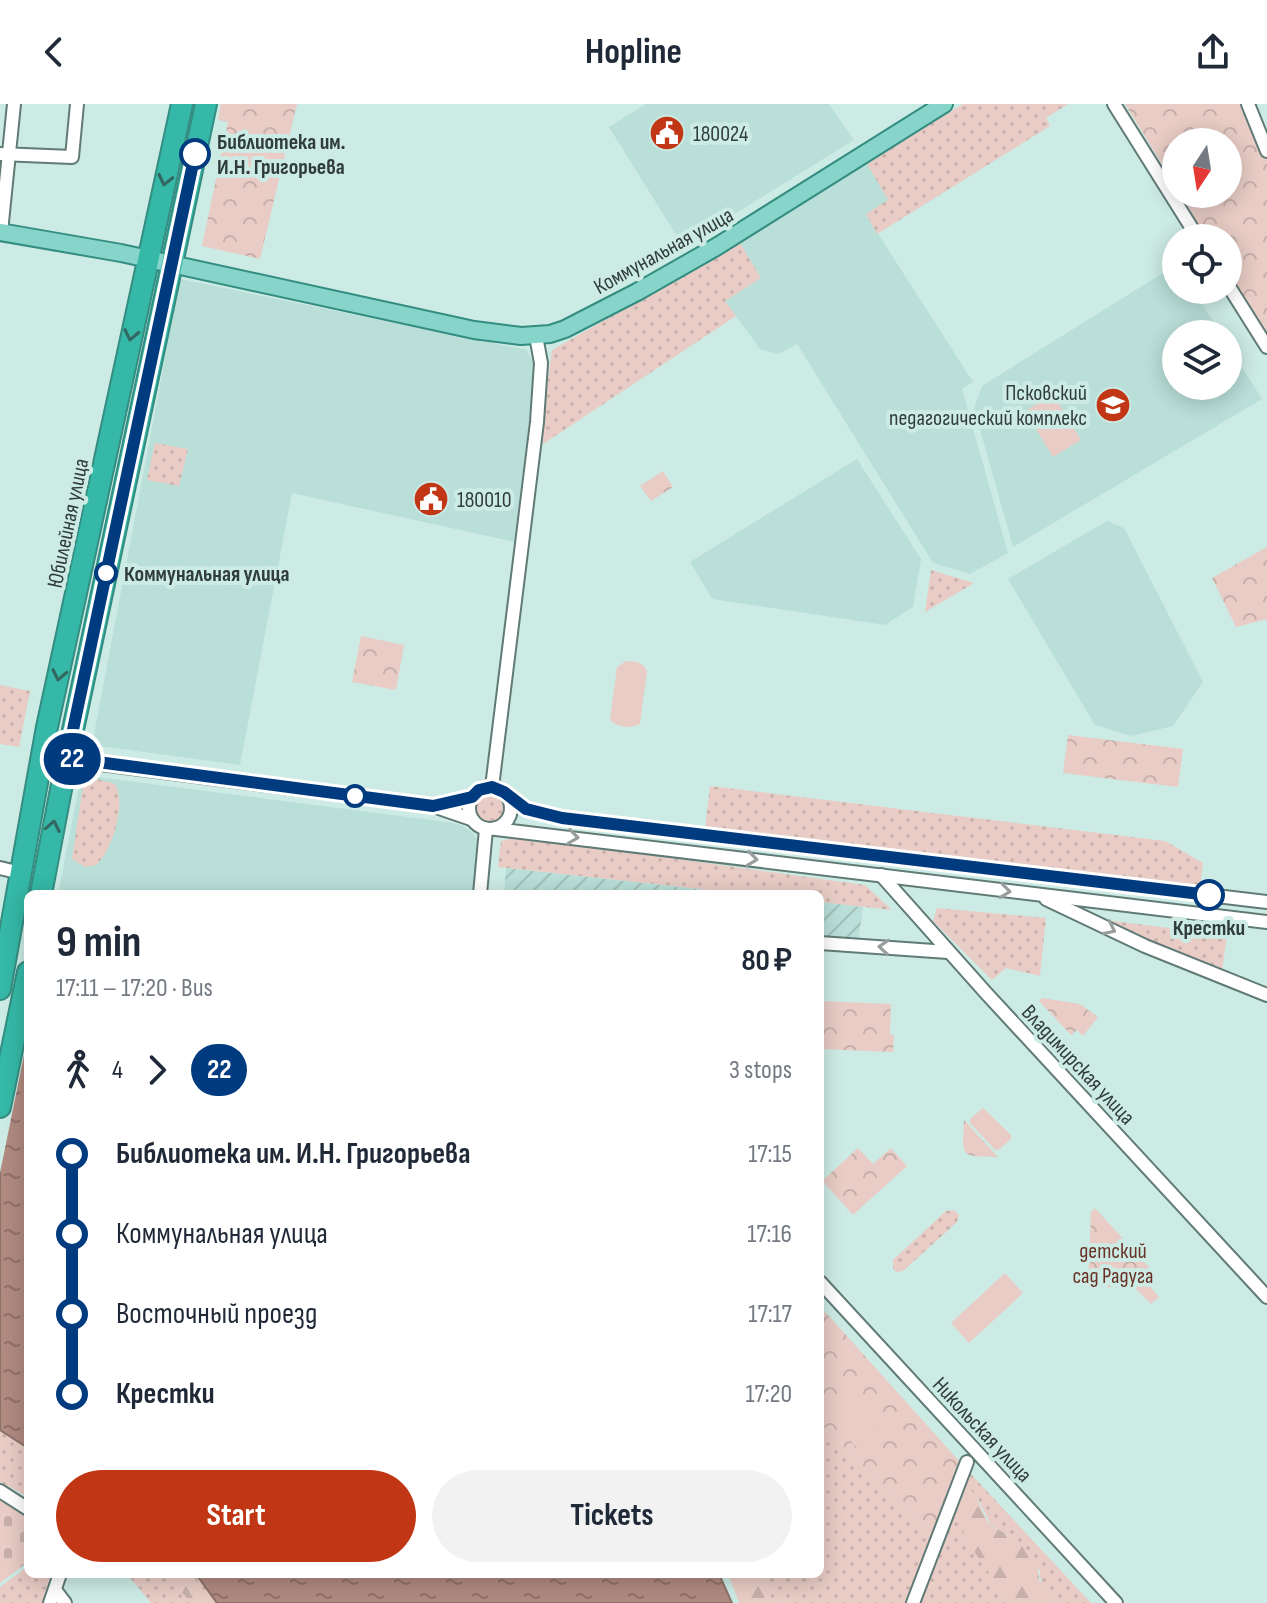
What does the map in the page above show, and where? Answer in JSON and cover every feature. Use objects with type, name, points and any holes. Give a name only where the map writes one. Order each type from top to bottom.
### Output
[{"type":"highway","name":"Юбилейная улица","points":[[0,989],[43,753],[182,104]]},
{"type":"highway","points":[[42,890],[206,104]]},
{"type":"highway","points":[[0,1107],[24,991]]},
{"type":"main road","name":"Коммунальная улица","points":[[1,232],[148,259],[474,330],[536,336],[565,329],[651,284],[760,221],[944,104]]},
{"type":"street","points":[[1,232],[5,154],[14,104]]},
{"type":"street","points":[[5,154],[72,157],[77,104]]},
{"type":"street","points":[[1114,104],[1189,224]]},
{"type":"street","points":[[1248,104],[1267,151]]},
{"type":"street","points":[[1240,304],[1267,347]]},
{"type":"street","points":[[492,787],[537,422],[541,363],[536,336]]},
{"type":"street","points":[[43,753],[433,806],[491,829],[1267,922]]},
{"type":"street","points":[[471,819],[469,806],[472,797],[479,790],[492,787],[526,809],[562,818],[1267,902]]},
{"type":"street","points":[[433,806],[472,797]]},
{"type":"street","points":[[481,890],[491,829],[509,817],[509,797]]},
{"type":"street","points":[[0,868],[21,873]]},
{"type":"street","name":"Владимирская улица","points":[[881,875],[948,952],[1267,1297]]},
{"type":"street","points":[[1040,895],[1145,946],[1267,995]]},
{"type":"street","points":[[824,943],[948,952]]},
{"type":"street","name":"Никольская улица","points":[[824,1286],[1116,1603]]},
{"type":"street","points":[[913,1603],[967,1462]]},
{"type":"street","points":[[0,1491],[24,1506]]},
{"type":"street","points":[[50,1603],[59,1578]]},
{"type":"street","points":[[55,1590],[65,1603]]},
{"type":"shaded area","points":[[646,104],[829,104],[854,140],[683,246],[609,127]]},
{"type":"shaded area","points":[[866,162],[889,200],[866,215],[973,382],[962,389],[1008,553],[970,574],[933,563],[797,344],[778,354],[760,349],[725,301],[761,278],[738,240]]},
{"type":"shaded area","name":"Псковский педагогический комплекс","points":[[1162,274],[1162,304],[1202,304],[1212,320],[1162,320],[1162,400],[1242,400],[1242,367],[1262,399],[1013,547],[974,408],[982,386]]},
{"type":"shaded area","points":[[180,279],[527,350],[536,370],[514,542],[292,493],[240,765],[92,745]]},
{"type":"shaded area","points":[[857,459],[921,559],[913,607],[885,625],[712,599],[690,562]]},
{"type":"shaded area","points":[[1107,521],[1124,528],[1203,682],[1173,726],[1131,736],[1095,725],[1008,579]]},
{"type":"shaded area","points":[[90,776],[461,825],[478,840],[477,890],[59,890],[78,792]]},
{"type":"shaded area","points":[[506,868],[709,890],[504,890]]},
{"type":"shaded area","points":[[824,902],[863,907],[858,942],[824,938]]},
{"type":"green space","points":[[221,104],[297,104],[260,259],[202,246],[228,122],[218,120]]},
{"type":"green space","points":[[963,104],[1068,104],[1046,118],[1050,126],[877,234],[866,214],[888,200],[866,162]]},
{"type":"green space","points":[[1125,104],[1243,104],[1267,160],[1267,336],[1242,295],[1242,224],[1198,224],[1189,208],[1242,208],[1242,128],[1162,128],[1162,164]]},
{"type":"green space","points":[[738,240],[761,278],[725,301],[736,316],[543,444],[541,433],[552,350],[672,282]]},
{"type":"green space","points":[[1053,394],[1081,440],[1053,457],[1025,411]]},
{"type":"green space","points":[[155,443],[188,449],[179,486],[147,480]]},
{"type":"green space","points":[[663,471],[673,487],[651,501],[640,486]]},
{"type":"green space","points":[[1267,547],[1267,619],[1236,627],[1212,578]]},
{"type":"green space","points":[[931,570],[974,583],[925,612]]},
{"type":"green space","points":[[361,636],[404,645],[396,690],[352,682]]},
{"type":"green space","points":[[626,661],[638,663],[647,671],[640,724],[628,727],[610,720],[617,667]]},
{"type":"green space","points":[[0,685],[30,691],[19,747],[0,744]]},
{"type":"green space","points":[[1068,735],[1183,749],[1178,787],[1063,773]]},
{"type":"green space","points":[[97,779],[115,784],[118,814],[112,838],[102,858],[96,865],[85,867],[72,859],[83,786]]},
{"type":"green space","points":[[710,786],[1165,841],[1203,863],[1199,894],[705,829]]},
{"type":"green space","points":[[490,792],[501,797],[506,808],[501,819],[490,824],[479,819],[474,808],[479,797]]},
{"type":"green space","points":[[517,837],[865,885],[892,910],[824,902],[824,890],[709,890],[498,867],[501,841]]},
{"type":"green space","points":[[937,908],[1046,918],[1040,976],[1006,968],[992,980],[933,921]]},
{"type":"green space","points":[[1105,920],[1227,935],[1222,972],[1109,924]]},
{"type":"green space","points":[[1042,998],[1080,1004],[1098,1017],[1083,1036],[1077,1030],[1071,1035],[1039,1001]]},
{"type":"green space","points":[[824,1001],[891,1004],[893,1052],[824,1049]]},
{"type":"green space","points":[[983,1108],[1011,1135],[1011,1139],[1000,1149],[995,1150],[970,1123],[971,1118]]},
{"type":"green space","points":[[964,1120],[998,1157],[976,1156],[966,1152]]},
{"type":"green space","points":[[858,1148],[873,1164],[891,1148],[907,1166],[853,1215],[824,1183],[824,1179]]},
{"type":"green space","name":"детский сад Радуга","points":[[1095,1208],[1157,1276],[1148,1284],[1159,1297],[1151,1304],[1135,1288],[1088,1286],[1091,1212]]},
{"type":"green space","points":[[954,1210],[959,1215],[957,1222],[903,1271],[896,1272],[893,1260],[946,1211]]},
{"type":"green space","points":[[1005,1273],[1023,1293],[969,1343],[951,1323]]},
{"type":"green space","points":[[824,1310],[969,1472],[942,1545],[824,1427]]},
{"type":"green space","points":[[843,1391],[883,1434],[863,1454],[824,1414],[824,1410]]},
{"type":"green space","points":[[824,1427],[941,1544],[969,1472],[1091,1603],[1058,1603],[1043,1585],[1040,1571],[1009,1535],[991,1525],[978,1499],[963,1526],[966,1539],[994,1576],[1007,1603],[781,1603],[771,1597],[763,1578],[824,1578]]},
{"type":"green space","points":[[0,1430],[24,1445],[24,1495],[0,1482]]},
{"type":"green space","points":[[968,1491],[975,1495],[991,1525],[1030,1554],[1039,1580],[1058,1603],[1007,1603],[968,1542],[958,1519],[961,1497]]},
{"type":"green space","points":[[0,1495],[24,1514],[24,1565],[0,1583]]},
{"type":"green space","points":[[24,1569],[24,1578],[56,1578],[45,1603],[0,1603],[0,1587]]},
{"type":"green space","points":[[130,1578],[199,1578],[217,1603],[151,1603]]},
{"type":"green space","points":[[166,1578],[194,1578],[209,1603],[191,1603]]},
{"type":"green space","points":[[730,1578],[763,1578],[771,1597],[781,1603],[739,1603]]},
{"type":"water","points":[[0,1049],[24,1049],[24,1445],[0,1430]]},
{"type":"water","points":[[199,1578],[721,1578],[732,1603],[217,1603]]},
{"type":"pier","points":[[0,1045],[24,1045],[24,1055],[0,1173]]},
{"type":"bus line","name":"22","points":[[195,154],[67,758],[433,806],[472,797],[479,790],[492,787],[526,809],[562,818],[1209,895]]},
{"type":"place","name":"180024","points":[[667,133]]},
{"type":"place","name":"Библиотека им. И.Н. Григорьева","points":[[195,154]]},
{"type":"place","name":"Псковский педагогический комплекс","points":[[1113,405]]},
{"type":"place","name":"180010","points":[[431,499]]},
{"type":"place","name":"Коммунальная улица","points":[[106,573]]},
{"type":"place","name":"Крестки","points":[[1209,895]]}]
